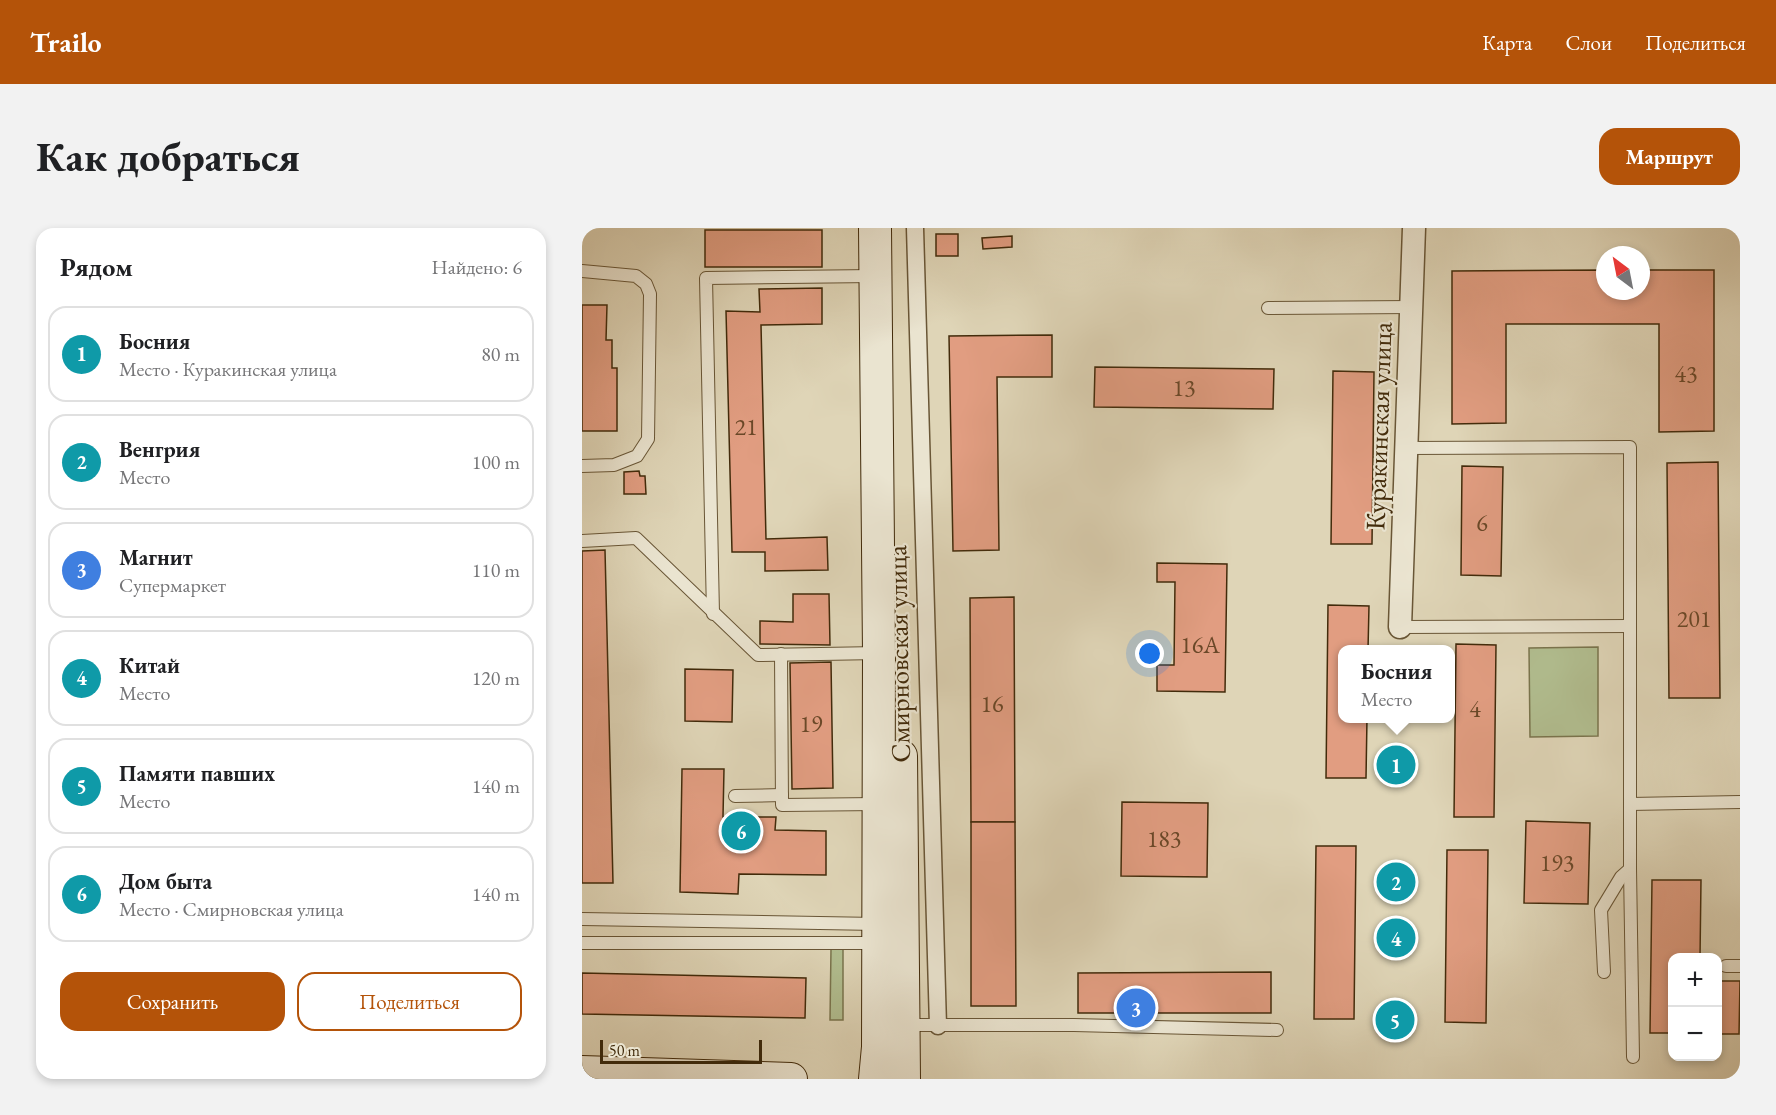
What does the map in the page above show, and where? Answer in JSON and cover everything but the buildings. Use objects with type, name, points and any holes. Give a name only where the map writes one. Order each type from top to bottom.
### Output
[{"type":"main road","name":"Смирновская улица","points":[[875,228],[879,653],[879,988],[875,1079]]},
{"type":"main road","name":"Смирновская улица","points":[[894,228],[903,1079]]},
{"type":"main road","name":"Смирновская улица","points":[[854,1079],[879,988]]},
{"type":"main road","points":[[582,1072],[790,1079]]},
{"type":"street","points":[[915,228],[938,1026]]},
{"type":"street","name":"Куракинская улица","points":[[1400,627],[1414,228]]},
{"type":"lane","points":[[582,271],[636,276],[646,284],[650,294],[648,439],[637,456],[614,465],[582,466]]},
{"type":"lane","points":[[713,614],[706,278],[875,276]]},
{"type":"lane","points":[[1268,309],[1412,307]]},
{"type":"lane","points":[[1407,448],[1630,447],[1629,869],[1633,1057]]},
{"type":"lane","points":[[582,541],[636,538],[758,655],[879,653]]},
{"type":"lane","points":[[1400,627],[1630,626]]},
{"type":"lane","points":[[781,654],[782,805],[879,804]]},
{"type":"lane","points":[[735,796],[782,795]]},
{"type":"lane","points":[[1630,804],[1740,802]]},
{"type":"lane","points":[[1604,972],[1601,910],[1616,884],[1629,869]]},
{"type":"lane","points":[[582,918],[879,934]]},
{"type":"lane","points":[[582,943],[879,934]]},
{"type":"lane","points":[[1726,966],[1740,966]]},
{"type":"lane","points":[[904,1025],[1074,1025],[1277,1030]]},
{"type":"green space","points":[[1598,647],[1598,736],[1530,737],[1529,648]]},
{"type":"green space","points":[[831,949],[843,949],[843,1020],[830,1020]]},
{"type":"place","name":"Босния","points":[[1396,765]]},
{"type":"place","name":"Дом быта","points":[[741,831]]},
{"type":"place","name":"Венгрия","points":[[1396,882]]},
{"type":"place","name":"Китай","points":[[1396,938]]},
{"type":"place","name":"Магнит","points":[[1136,1008]]},
{"type":"place","name":"Памяти павших","points":[[1395,1020]]}]
